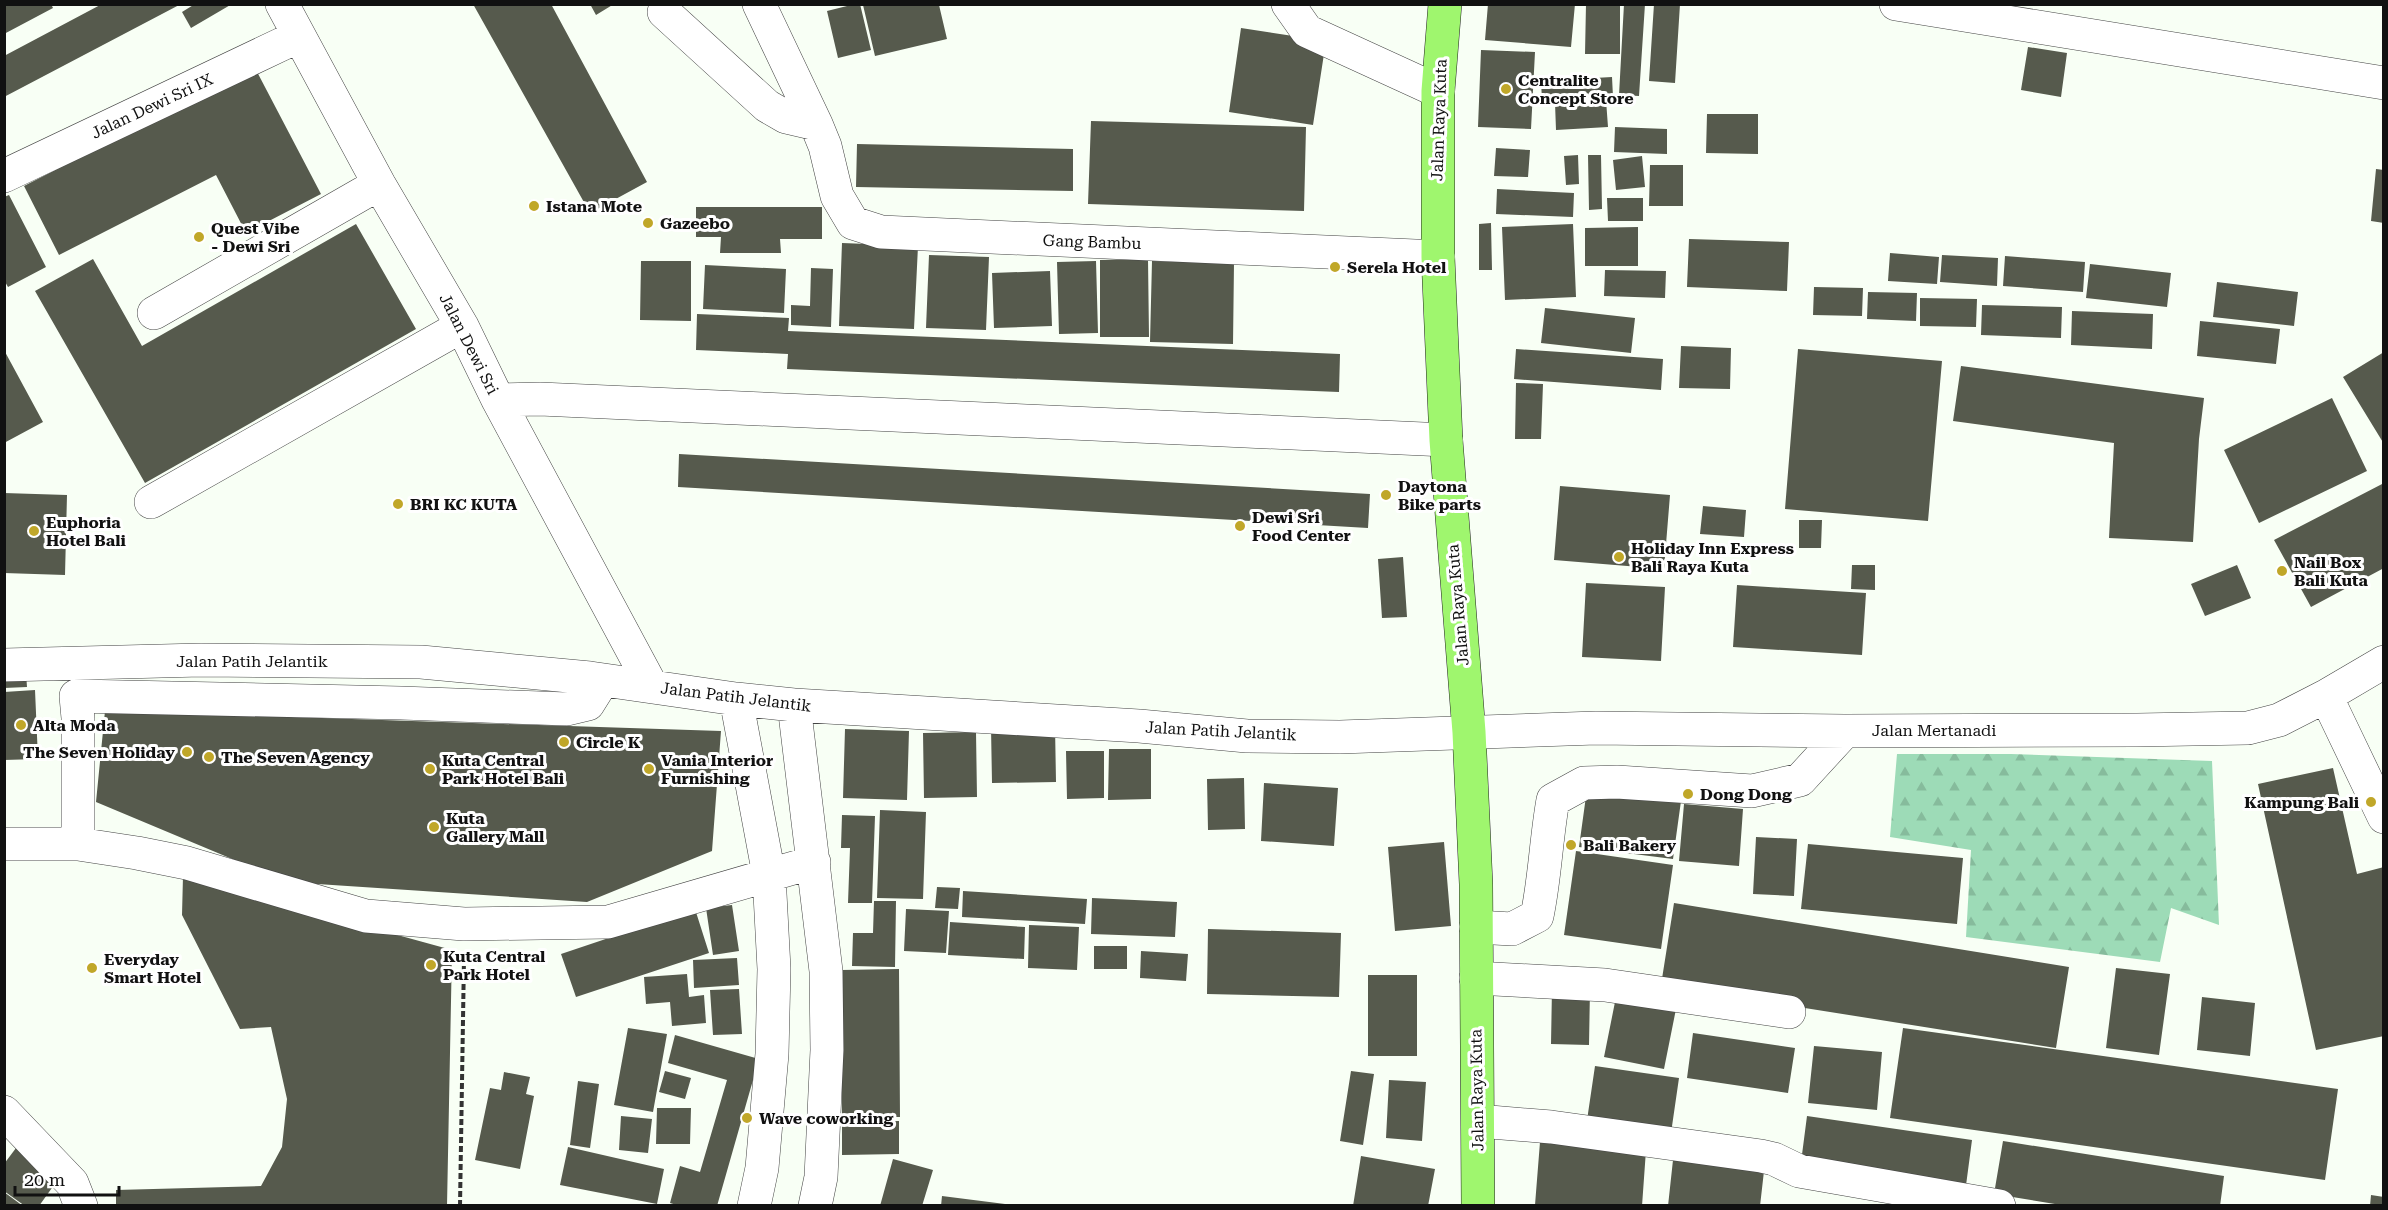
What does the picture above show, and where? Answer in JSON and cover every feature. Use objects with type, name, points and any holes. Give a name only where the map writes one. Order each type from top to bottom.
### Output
[{"type":"main road","name":"Jalan Raya Kuta","points":[[1445,4],[1438,91],[1438,257],[1446,440],[1469,732],[1476,927],[1479,1206]]},
{"type":"street","name":"Jalan Dewi Sri","points":[[282,4],[379,183],[462,326],[498,400],[652,687]]},
{"type":"street","name":"Gang Bambu","points":[[759,4],[816,124],[825,146],[837,196],[853,223],[881,232],[1438,257]]},
{"type":"street","points":[[1288,4],[1307,31],[1438,91]]},
{"type":"street","points":[[1896,4],[2384,83]]},
{"type":"street","points":[[664,12],[767,106],[786,117],[816,124]]},
{"type":"street","name":"Jalan Dewi Sri IX","points":[[4,176],[299,36]]},
{"type":"street","points":[[154,313],[379,183]]},
{"type":"street","points":[[151,502],[462,326]]},
{"type":"street","points":[[498,400],[540,399],[839,411],[1446,440]]},
{"type":"street","points":[[78,843],[76,696],[344,701],[567,709],[588,704],[596,679],[621,659],[625,652],[625,637]]},
{"type":"street","name":"Jalan Patih Jelantik","points":[[4,665],[201,660],[421,662],[596,679],[794,705],[1139,726],[1247,735],[1340,737],[1469,732]]},
{"type":"street","name":"Jalan Mertanadi","points":[[1469,732],[1596,728],[1845,731],[2248,728],[2279,720],[2384,662]]},
{"type":"street","points":[[2326,696],[2384,817]]},
{"type":"street","points":[[736,699],[769,875],[774,969],[772,1054],[762,1168],[754,1206]]},
{"type":"street","points":[[794,705],[826,970],[827,1050],[821,1177],[815,1206]]},
{"type":"street","points":[[1476,927],[1512,928],[1537,916],[1543,886],[1547,836],[1553,801],[1584,783],[1617,782],[1752,791],[1800,780],[1845,731]]},
{"type":"street","points":[[4,844],[78,843],[187,863],[366,916],[464,924],[608,922],[814,862]]},
{"type":"street","points":[[1476,978],[1605,985],[1790,1012]]},
{"type":"street","points":[[4,1112],[72,1183],[81,1206]]},
{"type":"street","points":[[1478,1121],[1551,1127],[1761,1156],[1774,1159],[1798,1171],[1999,1206]]},
{"type":"path","points":[[460,1206],[464,924]]},
{"type":"green space","points":[[1897,754],[2011,754],[2212,761],[2219,925],[2171,908],[2160,962],[1966,937],[1971,850],[1890,837]]},
{"type":"building","points":[[4,4],[51,4],[53,8],[4,34]]},
{"type":"building","points":[[102,4],[181,4],[4,97],[4,56]]},
{"type":"building","points":[[195,4],[232,4],[191,28],[182,12]]},
{"type":"building","points":[[473,4],[551,4],[647,182],[590,213]]},
{"type":"building","points":[[590,4],[614,4],[596,15]]},
{"type":"building","points":[[860,4],[871,50],[838,58],[827,11]]},
{"type":"building","points":[[1488,4],[1575,4],[1571,47],[1485,40]]},
{"type":"building","points":[[1586,4],[1620,4],[1620,54],[1585,54]]},
{"type":"building","points":[[1624,4],[1645,4],[1639,96],[1619,95]]},
{"type":"building","points":[[1654,4],[1680,4],[1675,83],[1649,81]]},
{"type":"building","points":[[863,5],[939,5],[947,39],[875,56]]},
{"type":"building","points":[[1241,28],[1326,41],[1313,125],[1229,112]]},
{"type":"building","points":[[2028,47],[2067,53],[2061,97],[2021,90]]},
{"type":"building","name":"Centralite Concept Store","points":[[1481,50],[1535,52],[1531,129],[1478,127]]},
{"type":"building","points":[[255,68],[321,194],[246,233],[216,175],[59,255],[24,186]]},
{"type":"building","points":[[1612,77],[1613,97],[1542,100],[1541,81]]},
{"type":"building","points":[[1606,100],[1608,127],[1556,130],[1555,103]]},
{"type":"building","points":[[1707,114],[1758,114],[1758,154],[1706,153]]},
{"type":"building","points":[[1091,121],[1306,127],[1304,211],[1088,204]]},
{"type":"building","points":[[1615,127],[1667,129],[1667,154],[1614,152]]},
{"type":"building","points":[[857,144],[1073,149],[1073,191],[856,187]]},
{"type":"building","points":[[1496,148],[1530,150],[1528,177],[1494,176]]},
{"type":"building","points":[[1578,155],[1579,184],[1566,185],[1564,156]]},
{"type":"building","points":[[1588,155],[1601,155],[1602,209],[1589,210]]},
{"type":"building","points":[[1642,156],[1645,187],[1616,190],[1613,160]]},
{"type":"building","points":[[1650,165],[1683,165],[1683,206],[1649,206]]},
{"type":"building","points":[[2376,169],[2384,170],[2384,223],[2371,221]]},
{"type":"building","points":[[1497,189],[1574,193],[1573,217],[1496,214]]},
{"type":"building","points":[[9,195],[46,267],[8,287],[4,280],[4,197]]},
{"type":"building","points":[[1607,198],[1643,198],[1643,221],[1608,221]]},
{"type":"building","points":[[696,207],[822,207],[822,239],[780,239],[781,253],[720,253],[721,237],[696,237]]},
{"type":"building","points":[[1491,223],[1492,270],[1479,270],[1479,224]]},
{"type":"building","points":[[356,224],[416,329],[145,483],[35,291],[93,259],[142,346]]},
{"type":"building","points":[[1573,224],[1576,297],[1505,300],[1502,227]]},
{"type":"building","points":[[1638,227],[1638,266],[1585,266],[1585,228]]},
{"type":"building","points":[[1689,239],[1789,242],[1787,291],[1687,287]]},
{"type":"building","points":[[842,243],[918,246],[914,329],[839,326]]},
{"type":"building","points":[[1890,253],[1939,257],[1937,284],[1888,281]]},
{"type":"building","points":[[929,255],[989,257],[986,330],[926,328]]},
{"type":"building","points":[[1942,255],[1998,258],[1997,286],[1940,282]]},
{"type":"building","points":[[2005,256],[2085,262],[2083,292],[2003,286]]},
{"type":"building","points":[[1148,259],[1149,337],[1100,337],[1100,260]]},
{"type":"building","points":[[641,261],[691,261],[691,321],[640,320]]},
{"type":"building","points":[[1096,261],[1098,333],[1059,334],[1057,262]]},
{"type":"building","points":[[1152,261],[1234,263],[1233,344],[1150,342]]},
{"type":"building","points":[[2090,264],[2171,273],[2167,307],[2086,298]]},
{"type":"building","points":[[705,265],[786,269],[784,313],[703,309]]},
{"type":"building","points":[[811,268],[833,269],[831,327],[791,325],[791,305],[810,306]]},
{"type":"building","points":[[1605,270],[1666,271],[1665,298],[1604,296]]},
{"type":"building","points":[[1050,271],[1052,326],[994,328],[992,273]]},
{"type":"building","points":[[2217,282],[2298,292],[2294,326],[2213,317]]},
{"type":"building","points":[[1814,287],[1863,288],[1862,316],[1813,315]]},
{"type":"building","points":[[1868,292],[1917,293],[1916,321],[1867,319]]},
{"type":"building","points":[[1920,298],[1977,299],[1976,327],[1920,326]]},
{"type":"building","points":[[1982,305],[2062,307],[2061,338],[1981,335]]},
{"type":"building","points":[[1545,308],[1635,318],[1631,353],[1541,343]]},
{"type":"building","points":[[2072,311],[2153,314],[2152,349],[2071,345]]},
{"type":"building","points":[[697,314],[789,318],[788,331],[1340,354],[1339,392],[787,369],[788,354],[696,350]]},
{"type":"building","points":[[2200,321],[2280,329],[2276,364],[2197,356]]},
{"type":"building","points":[[1681,346],[1731,348],[1730,389],[1679,388]]},
{"type":"building","points":[[1516,349],[1663,359],[1661,390],[1514,379]]},
{"type":"building","points":[[1798,349],[1942,361],[1928,521],[1785,509]]},
{"type":"building","points":[[4,350],[43,422],[4,443]]},
{"type":"building","points":[[2384,352],[2384,444],[2343,377]]},
{"type":"building","points":[[1961,366],[2204,398],[2199,439],[2193,542],[2109,538],[2114,443],[1953,421]]},
{"type":"building","points":[[1516,383],[1543,384],[1541,439],[1515,439]]},
{"type":"building","points":[[2332,398],[2367,471],[2259,523],[2224,450]]},
{"type":"building","points":[[679,454],[1370,494],[1368,528],[678,487]]},
{"type":"building","points":[[2384,483],[2384,568],[2311,607],[2274,540]]},
{"type":"building","points":[[1560,486],[1670,495],[1664,569],[1554,560]]},
{"type":"building","points":[[4,493],[67,495],[65,575],[4,573]]},
{"type":"building","points":[[1703,506],[1746,510],[1744,537],[1700,534]]},
{"type":"building","points":[[1799,520],[1822,520],[1821,548],[1799,548]]},
{"type":"building","points":[[1403,557],[1407,617],[1382,618],[1378,559]]},
{"type":"building","points":[[1852,565],[1875,565],[1875,590],[1851,589]]},
{"type":"building","points":[[2237,565],[2251,598],[2205,616],[2191,584]]},
{"type":"building","points":[[1586,583],[1665,587],[1661,661],[1582,657]]},
{"type":"building","points":[[1737,585],[1866,593],[1862,655],[1733,647]]},
{"type":"building","points":[[26,673],[27,687],[4,688],[4,674]]},
{"type":"building","name":"Alta Moda","points":[[35,690],[38,759],[4,760],[4,692]]},
{"type":"building","name":"Kuta Gallery Mall","points":[[105,711],[721,731],[712,851],[587,902],[287,882],[96,802]]},
{"type":"building","points":[[1055,726],[1056,782],[992,783],[991,727]]},
{"type":"building","points":[[845,729],[909,731],[907,800],[843,798]]},
{"type":"building","points":[[976,732],[977,797],[924,798],[923,733]]},
{"type":"building","points":[[1109,749],[1151,749],[1151,799],[1108,800]]},
{"type":"building","points":[[1066,751],[1104,751],[1104,798],[1067,799]]},
{"type":"building","points":[[2333,768],[2357,874],[2384,867],[2384,1036],[2316,1050],[2258,784]]},
{"type":"building","points":[[1244,778],[1245,829],[1208,830],[1207,779]]},
{"type":"building","points":[[1264,783],[1338,788],[1334,846],[1261,841]]},
{"type":"building","points":[[1587,789],[1681,801],[1673,859],[1579,847]]},
{"type":"building","points":[[1684,804],[1743,809],[1739,866],[1679,861]]},
{"type":"building","points":[[880,810],[926,812],[923,899],[877,898]]},
{"type":"building","points":[[842,815],[875,816],[872,903],[848,903],[850,848],[841,848]]},
{"type":"building","points":[[1756,837],[1797,839],[1794,896],[1753,894]]},
{"type":"building","points":[[1444,842],[1451,926],[1395,931],[1388,847]]},
{"type":"building","points":[[1808,844],[1963,858],[1957,924],[1801,909]]},
{"type":"building","points":[[1576,851],[1673,865],[1661,949],[1564,935]]},
{"type":"building","points":[[183,876],[452,950],[447,1206],[116,1206],[116,1190],[261,1186],[282,1147],[287,1099],[271,1027],[240,1029],[182,915]]},
{"type":"building","points":[[937,887],[960,888],[958,909],[935,908]]},
{"type":"building","points":[[963,891],[1087,899],[1085,924],[962,917]]},
{"type":"building","points":[[1092,898],[1177,902],[1175,937],[1091,934]]},
{"type":"building","points":[[874,901],[896,901],[895,967],[852,966],[853,933],[873,933]]},
{"type":"building","points":[[1674,903],[2069,967],[2056,1048],[1661,985]]},
{"type":"building","points":[[732,905],[739,951],[713,955],[706,908]]},
{"type":"building","points":[[695,909],[709,953],[576,997],[561,954]]},
{"type":"building","points":[[906,909],[949,911],[946,953],[904,951]]},
{"type":"building","points":[[950,922],[1025,927],[1024,959],[948,955]]},
{"type":"building","points":[[1029,925],[1079,927],[1077,970],[1028,968]]},
{"type":"building","points":[[1208,929],[1341,933],[1339,997],[1207,994]]},
{"type":"building","points":[[1094,946],[1127,946],[1127,969],[1094,969]]},
{"type":"building","points":[[1141,951],[1188,954],[1186,981],[1140,978]]},
{"type":"building","points":[[737,958],[739,985],[694,988],[693,960]]},
{"type":"building","points":[[2116,968],[2170,974],[2159,1055],[2106,1048]]},
{"type":"building","points":[[899,969],[900,1117],[842,1117],[841,970]]},
{"type":"building","points":[[687,974],[689,997],[704,995],[706,1023],[672,1026],[670,1002],[646,1004],[644,977]]},
{"type":"building","points":[[1368,975],[1417,975],[1417,1056],[1368,1056]]},
{"type":"building","points":[[1552,988],[1590,989],[1589,1045],[1551,1044]]},
{"type":"building","points":[[739,989],[742,1034],[713,1035],[710,990]]},
{"type":"building","points":[[1617,992],[1677,1004],[1664,1069],[1604,1057]]},
{"type":"building","points":[[2202,997],[2255,1003],[2250,1056],[2197,1050]]},
{"type":"building","points":[[628,1028],[667,1034],[653,1112],[614,1105]]},
{"type":"building","points":[[1903,1028],[2338,1089],[2325,1180],[1890,1118]]},
{"type":"building","points":[[1693,1033],[1795,1048],[1788,1093],[1687,1078]]},
{"type":"building","points":[[675,1035],[759,1059],[717,1206],[680,1206],[670,1203],[680,1166],[700,1172],[727,1080],[668,1063]]},
{"type":"building","points":[[1814,1046],[1882,1052],[1877,1110],[1808,1103]]},
{"type":"building","points":[[1595,1066],[1679,1078],[1670,1140],[1586,1127]]},
{"type":"building","points":[[665,1071],[691,1078],[685,1099],[659,1092]]},
{"type":"building","points":[[1351,1071],[1374,1074],[1363,1145],[1340,1141]]},
{"type":"building","points":[[504,1072],[530,1077],[526,1094],[534,1096],[520,1169],[475,1160],[490,1088],[501,1090]]},
{"type":"building","points":[[1389,1080],[1426,1082],[1422,1141],[1386,1138]]},
{"type":"building","points":[[578,1081],[599,1084],[590,1148],[570,1145]]},
{"type":"building","points":[[657,1108],[691,1108],[690,1144],[656,1144]]},
{"type":"building","points":[[621,1116],[652,1119],[648,1153],[619,1150]]},
{"type":"building","points":[[1807,1116],[1972,1140],[1965,1193],[1800,1170]]},
{"type":"building","points":[[899,1121],[899,1154],[842,1155],[842,1122]]},
{"type":"building","points":[[2003,1141],[2224,1176],[2220,1206],[2067,1206],[1994,1194]]},
{"type":"building","points":[[1540,1142],[1646,1150],[1642,1206],[1535,1205]]},
{"type":"building","points":[[568,1147],[664,1169],[657,1204],[560,1185]]},
{"type":"building","points":[[16,1148],[59,1178],[39,1206],[25,1206],[4,1191],[4,1164]]},
{"type":"building","points":[[1361,1156],[1435,1169],[1428,1206],[1353,1206]]},
{"type":"building","points":[[893,1159],[933,1170],[922,1206],[880,1206]]},
{"type":"building","points":[[1673,1160],[1764,1171],[1760,1206],[1668,1206]]},
{"type":"building","points":[[4,1192],[23,1206],[4,1206]]},
{"type":"building","points":[[2371,1195],[2384,1197],[2384,1206],[2370,1206]]},
{"type":"building","points":[[942,1196],[1005,1204],[1005,1206],[941,1206]]},
{"type":"place","name":"Centralite Concept Store","points":[[1506,89]]},
{"type":"place","name":"Istana Mote","points":[[534,206]]},
{"type":"place","name":"Gazeebo","points":[[648,223]]},
{"type":"place","name":"Quest Vibe - Dewi Sri","points":[[199,237]]},
{"type":"place","name":"Serela Hotel","points":[[1335,267]]},
{"type":"place","name":"Daytona Bike parts","points":[[1386,495]]},
{"type":"place","name":"BRI KC KUTA","points":[[398,504]]},
{"type":"place","name":"Dewi Sri Food Center","points":[[1240,526]]},
{"type":"place","name":"Euphoria Hotel Bali","points":[[34,531]]},
{"type":"place","name":"Holiday Inn Express Bali Raya Kuta","points":[[1619,557]]},
{"type":"place","name":"Nail Box Bali Kuta","points":[[2282,571]]},
{"type":"place","name":"Alta Moda","points":[[21,725]]},
{"type":"place","name":"Circle K","points":[[564,742]]},
{"type":"place","name":"The Seven Holiday","points":[[187,752]]},
{"type":"place","name":"The Seven Agency","points":[[209,757]]},
{"type":"place","name":"Kuta Central Park Hotel Bali","points":[[430,769]]},
{"type":"place","name":"Vania Interior Furnishing","points":[[649,769]]},
{"type":"place","name":"Dong Dong","points":[[1688,794]]},
{"type":"place","name":"Kampung Bali","points":[[2371,802]]},
{"type":"place","name":"Kuta Gallery Mall","points":[[434,827]]},
{"type":"place","name":"Bali Bakery","points":[[1571,845]]},
{"type":"place","name":"Kuta Central Park Hotel","points":[[431,965]]},
{"type":"place","name":"Everyday Smart Hotel","points":[[92,968]]},
{"type":"place","name":"Wave coworking","points":[[747,1118]]}]
